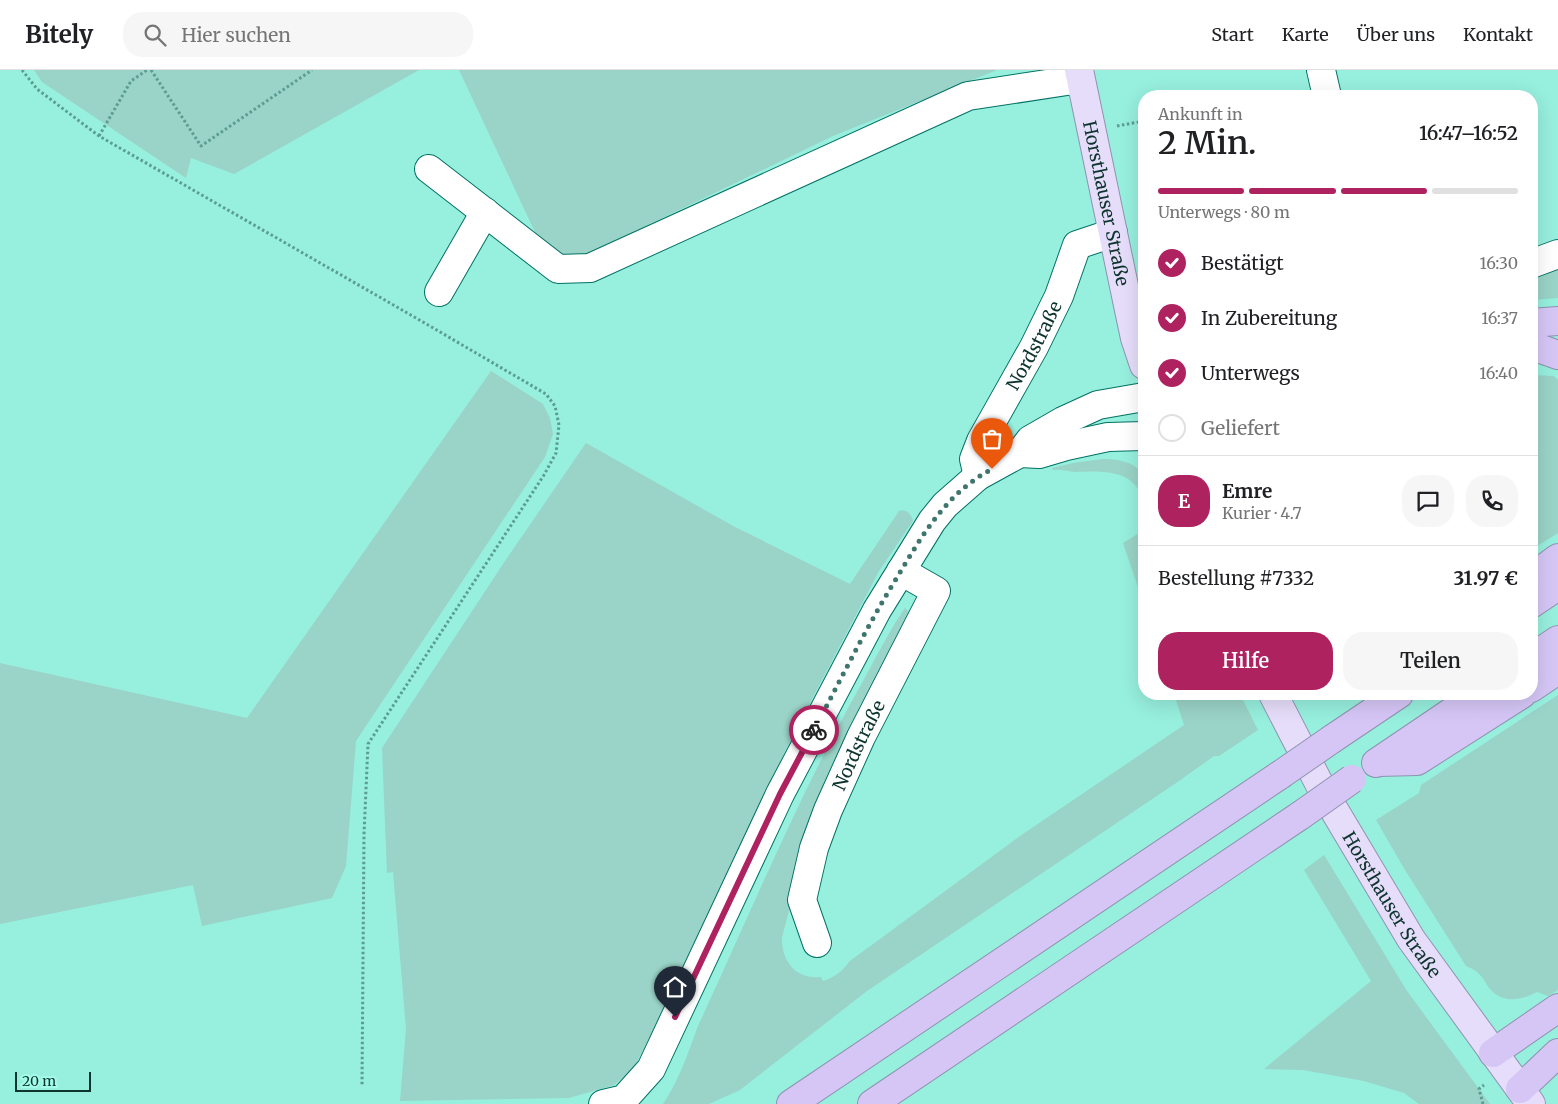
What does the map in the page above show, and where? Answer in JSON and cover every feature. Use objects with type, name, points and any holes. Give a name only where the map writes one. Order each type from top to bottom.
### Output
[{"type":"highway","points":[[1538,322],[1558,321]]},
{"type":"highway","points":[[1538,349],[1558,355]]},
{"type":"highway","points":[[1538,573],[1558,558]]},
{"type":"highway","points":[[1538,599],[1558,586]]},
{"type":"highway","points":[[1538,653],[1558,640]]},
{"type":"highway","points":[[1538,683],[1558,670]]},
{"type":"highway","points":[[791,1104],[1280,775],[1386,700]]},
{"type":"highway","points":[[872,1104],[1469,700]]},
{"type":"highway","points":[[1378,762],[1417,762],[1513,700]]},
{"type":"highway","points":[[1493,1053],[1558,1008]]},
{"type":"highway","points":[[1526,1097],[1558,1053]]},
{"type":"main road","name":"Horsthauser Straße","points":[[1080,74],[1138,347]]},
{"type":"main road","name":"Horsthauser Straße","points":[[1277,700],[1324,793],[1411,939],[1526,1097]]},
{"type":"street","points":[[1321,70],[1326,90]]},
{"type":"street","points":[[429,168],[558,269],[590,268],[968,96],[1080,74]]},
{"type":"street","points":[[439,292],[485,212]]},
{"type":"street","name":"Nordstraße","points":[[978,476],[974,459],[981,441],[1034,348],[1059,296],[1077,245],[1113,233]]},
{"type":"street","points":[[1538,261],[1558,254]]},
{"type":"street","points":[[603,1104],[624,1099],[651,1069],[780,794],[877,610],[932,521],[945,505],[978,476],[1020,453],[1030,440],[1063,421],[1098,405],[1138,399]]},
{"type":"street","points":[[1020,453],[1039,454],[1108,437],[1138,436]]},
{"type":"street","name":"Nordstraße","points":[[818,942],[802,900],[814,848],[828,810],[861,737],[936,592],[901,571]]},
{"type":"path","points":[[22,70],[37,89],[99,136],[538,389],[546,394],[555,406],[559,425],[556,453],[544,475],[368,744],[364,834],[362,1084]]},
{"type":"path","points":[[99,136],[132,80],[147,70]]},
{"type":"path","points":[[151,70],[201,146],[312,70]]},
{"type":"path","points":[[1111,126],[1138,122]]},
{"type":"shaded area","points":[[34,70],[419,70],[234,174],[191,158],[186,178],[42,82]]},
{"type":"shaded area","points":[[459,70],[997,70],[833,136],[569,263],[542,247]]},
{"type":"shaded area","points":[[1558,267],[1558,298],[1538,299],[1538,274]]},
{"type":"shaded area","points":[[491,371],[543,404],[550,418],[553,434],[545,457],[356,741],[346,866],[332,898],[202,926],[193,885],[0,924],[0,663],[247,718]]},
{"type":"shaded area","points":[[1538,375],[1554,376],[1558,380],[1558,533],[1538,546]]},
{"type":"shaded area","points":[[586,443],[735,527],[850,584],[899,511],[908,513],[913,521],[879,571],[790,741],[661,1016],[633,1069],[614,1085],[569,1098],[400,1101],[406,1029],[393,872],[387,873],[382,748],[505,561]]},
{"type":"shaded area","points":[[1102,459],[1124,462],[1135,466],[1138,469],[1138,490],[1129,479],[1112,473],[1076,472],[1053,470],[1052,468]]},
{"type":"shaded area","points":[[1138,534],[1138,587],[1123,543]]},
{"type":"shaded area","points":[[905,608],[911,614],[803,858],[782,937],[784,954],[792,967],[804,975],[821,977],[823,981],[835,976],[850,961],[1020,836],[1184,725],[1176,700],[1243,700],[1258,730],[1219,756],[1214,756],[867,991],[740,1090],[709,1104],[663,1104],[678,1076],[698,1026],[815,772],[892,628]]},
{"type":"shaded area","points":[[1558,695],[1558,990],[1548,996],[1537,992],[1519,999],[1507,999],[1496,994],[1478,973],[1466,966],[1405,870],[1376,820],[1419,793],[1421,785]]},
{"type":"shaded area","points":[[1324,855],[1407,991],[1490,1104],[1419,1104],[1404,1093],[1364,1081],[1303,1070],[1264,1069],[1371,981],[1304,870]]},
{"type":"way so far","points":[[814,730],[877,610],[932,521],[945,505],[978,476],[992,469]]},
{"type":"route","points":[[675,1017],[780,794],[814,730]]}]
